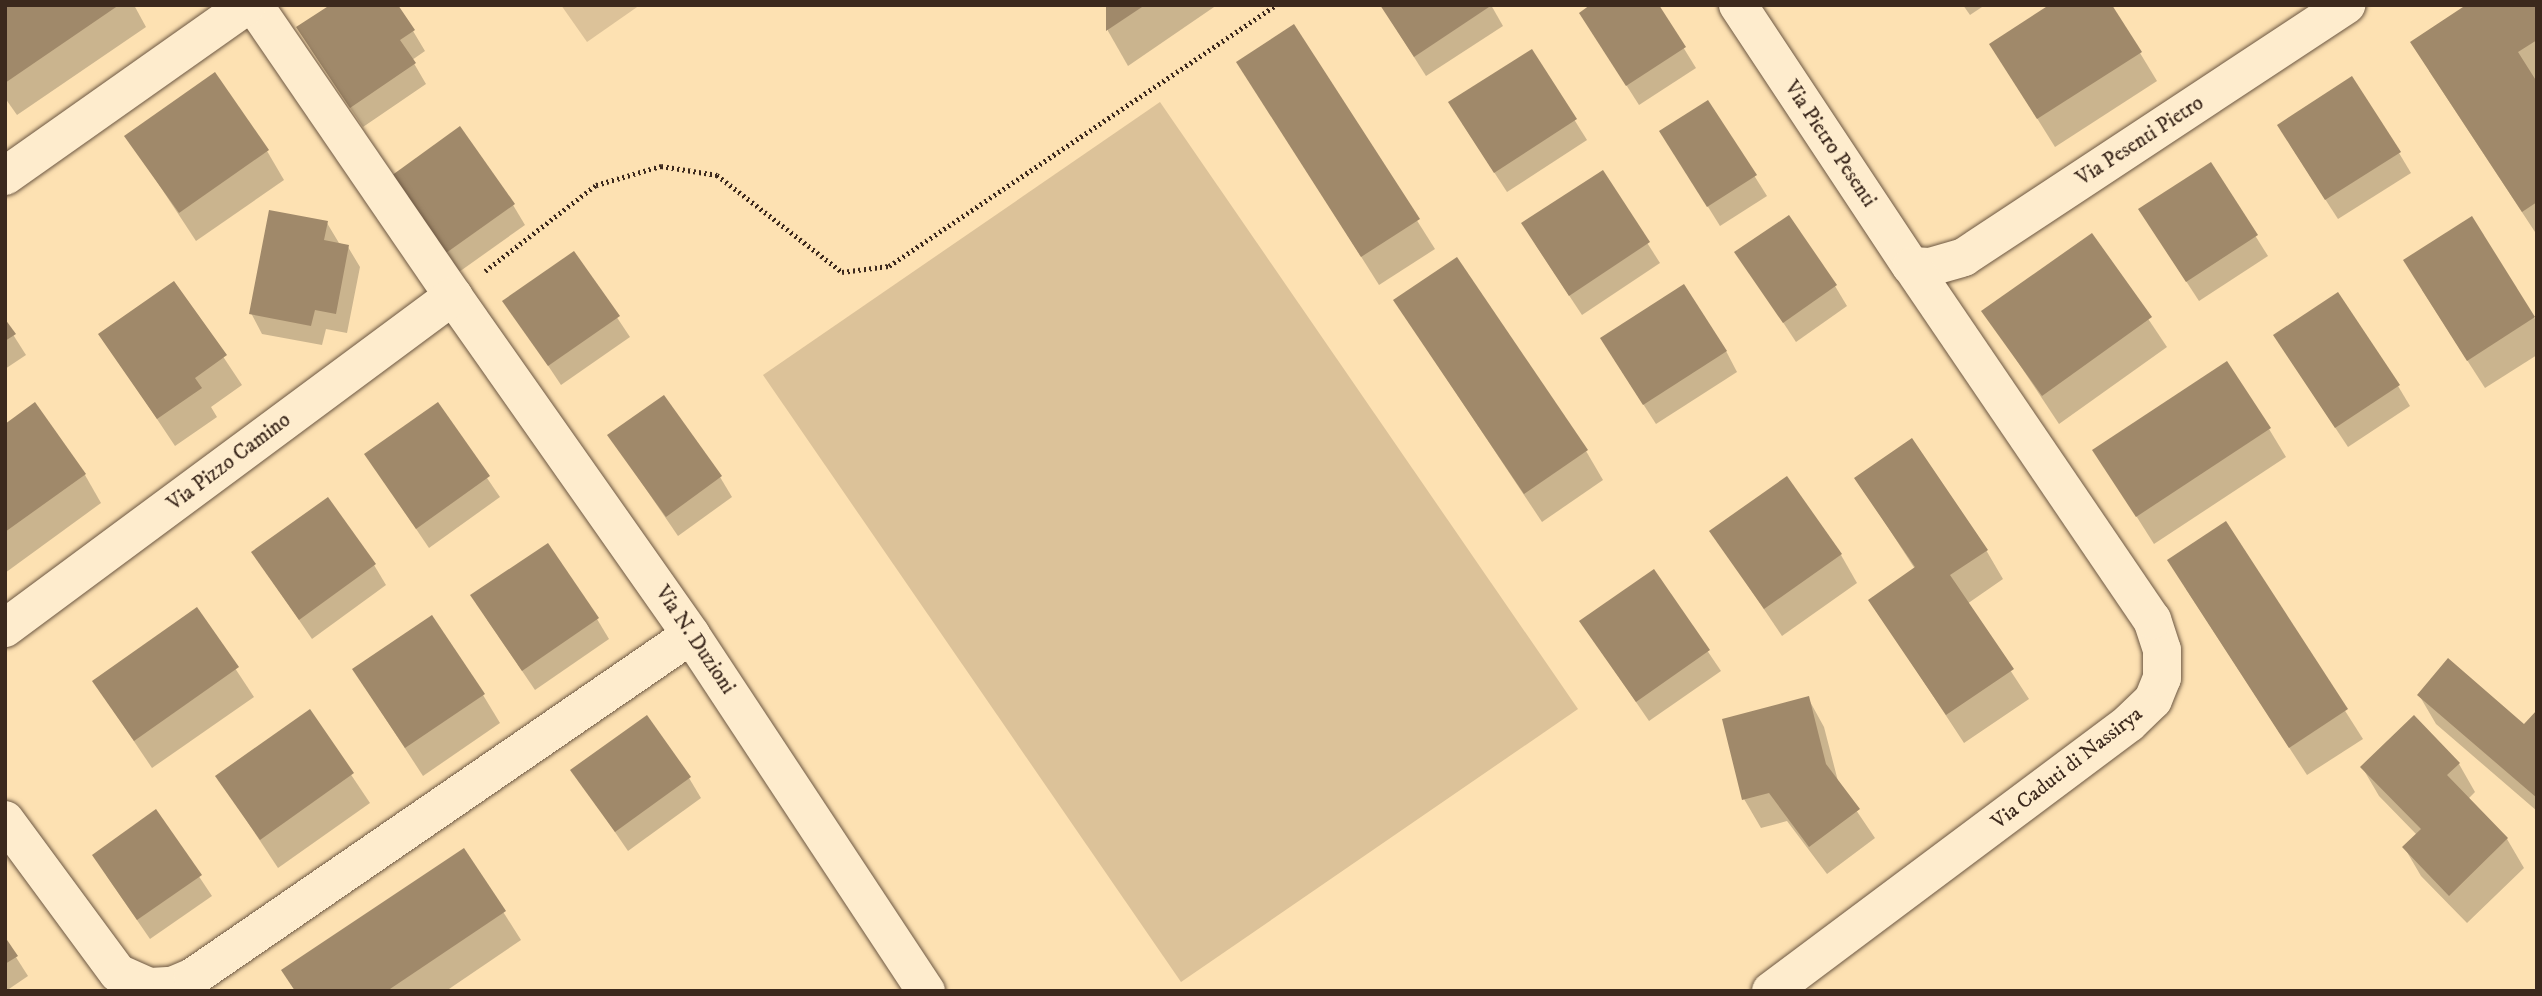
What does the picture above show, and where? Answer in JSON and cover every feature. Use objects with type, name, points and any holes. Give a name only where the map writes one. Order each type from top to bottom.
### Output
[{"type":"street","points":[[5,176],[247,5]]},
{"type":"street","name":"Via N. Duzioni","points":[[254,5],[453,296],[691,635],[926,991]]},
{"type":"street","name":"Via Pietro Pesenti","points":[[1738,5],[1921,266]]},
{"type":"street","name":"Via Pesenti Pietro","points":[[1921,266],[1964,257],[2346,5]]},
{"type":"street","name":"Via Caduti di Nassirya","points":[[1771,991],[2129,723],[2153,700],[2162,678],[2162,650],[2152,620],[1921,266]]},
{"type":"street","name":"Via Pizzo Camino","points":[[5,628],[453,296]]},
{"type":"street","points":[[5,820],[118,973],[150,988],[172,986],[193,976],[691,635]]},
{"type":"path","points":[[453,296],[596,185],[661,166],[718,175],[842,272],[890,266],[1276,5]]},
{"type":"shaded area","points":[[561,5],[640,5],[587,42]]},
{"type":"shaded area","points":[[1160,102],[1578,709],[1181,982],[763,375]]},
{"type":"building","points":[[5,5],[119,5],[5,83]]},
{"type":"building","points":[[330,5],[398,5],[415,30],[400,40],[416,63],[350,108],[296,27]]},
{"type":"building","points":[[1106,5],[1145,5],[1106,31]]},
{"type":"building","points":[[1380,5],[1492,5],[1414,57]]},
{"type":"building","points":[[1590,5],[1659,5],[1686,47],[1626,86],[1579,13]]},
{"type":"building","points":[[2049,5],[2112,5],[2142,52],[2037,119],[1989,44]]},
{"type":"building","points":[[2466,5],[2537,5],[2537,40],[2518,52],[2537,82],[2537,202],[2522,212],[2410,42]]},
{"type":"building","points":[[1294,24],[1420,219],[1361,257],[1236,62]]},
{"type":"building","points":[[1532,49],[1577,119],[1494,173],[1448,102]]},
{"type":"building","points":[[215,72],[269,150],[179,213],[124,136]]},
{"type":"building","points":[[2352,76],[2401,152],[2325,200],[2277,125]]},
{"type":"building","points":[[1708,100],[1757,175],[1707,207],[1659,131]]},
{"type":"building","points":[[460,126],[515,204],[446,253],[391,176]]},
{"type":"building","points":[[2211,162],[2258,235],[2186,282],[2138,209]]},
{"type":"building","points":[[1603,170],[1650,242],[1569,296],[1521,223]]},
{"type":"building","points":[[269,210],[328,221],[324,240],[349,245],[336,314],[315,310],[311,326],[249,314]]},
{"type":"building","points":[[1789,215],[1837,285],[1783,323],[1734,252]]},
{"type":"building","points":[[2472,216],[2535,317],[2467,361],[2403,260]]},
{"type":"building","points":[[2092,233],[2152,317],[2042,396],[1981,311]]},
{"type":"building","points":[[574,251],[620,316],[548,366],[502,301]]},
{"type":"building","points":[[1457,257],[1588,450],[1524,494],[1393,300]]},
{"type":"building","points":[[174,281],[227,355],[195,378],[202,388],[157,419],[98,334]]},
{"type":"building","points":[[1684,284],[1727,351],[1643,405],[1600,338]]},
{"type":"building","points":[[2338,292],[2400,385],[2335,428],[2273,335]]},
{"type":"building","points":[[5,319],[16,334],[5,341]]},
{"type":"building","points":[[2227,361],[2271,428],[2136,517],[2092,450]]},
{"type":"building","points":[[664,395],[722,476],[666,517],[607,435]]},
{"type":"building","points":[[35,402],[86,474],[5,532],[5,424]]},
{"type":"building","points":[[438,402],[490,476],[416,529],[364,454]]},
{"type":"building","points":[[1912,438],[1988,550],[1950,575],[2014,669],[1946,715],[1868,600],[1915,567],[1854,478]]},
{"type":"building","points":[[1787,476],[1842,554],[1764,609],[1709,531]]},
{"type":"building","points":[[328,497],[376,564],[299,620],[251,552]]},
{"type":"building","points":[[2226,521],[2348,709],[2289,748],[2167,560]]},
{"type":"building","points":[[548,543],[599,618],[522,671],[470,595]]},
{"type":"building","points":[[1654,569],[1710,650],[1636,702],[1579,621]]},
{"type":"building","points":[[197,607],[239,667],[134,741],[92,681]]},
{"type":"building","points":[[432,615],[485,694],[405,748],[352,669]]},
{"type":"building","points":[[2448,658],[2524,724],[2537,710],[2537,798],[2417,695]]},
{"type":"building","points":[[1809,696],[1826,764],[1860,809],[1809,847],[1769,793],[1742,800],[1722,719]]},
{"type":"building","points":[[310,709],[354,773],[260,840],[215,776]]},
{"type":"building","points":[[647,715],[691,777],[615,832],[570,770]]},
{"type":"building","points":[[2414,715],[2460,763],[2447,775],[2508,838],[2449,896],[2402,847],[2421,829],[2360,767]]},
{"type":"building","points":[[156,809],[202,875],[137,920],[92,855]]},
{"type":"building","points":[[464,848],[506,911],[387,991],[295,991],[281,970]]},
{"type":"building","points":[[5,937],[18,956],[5,964]]}]
